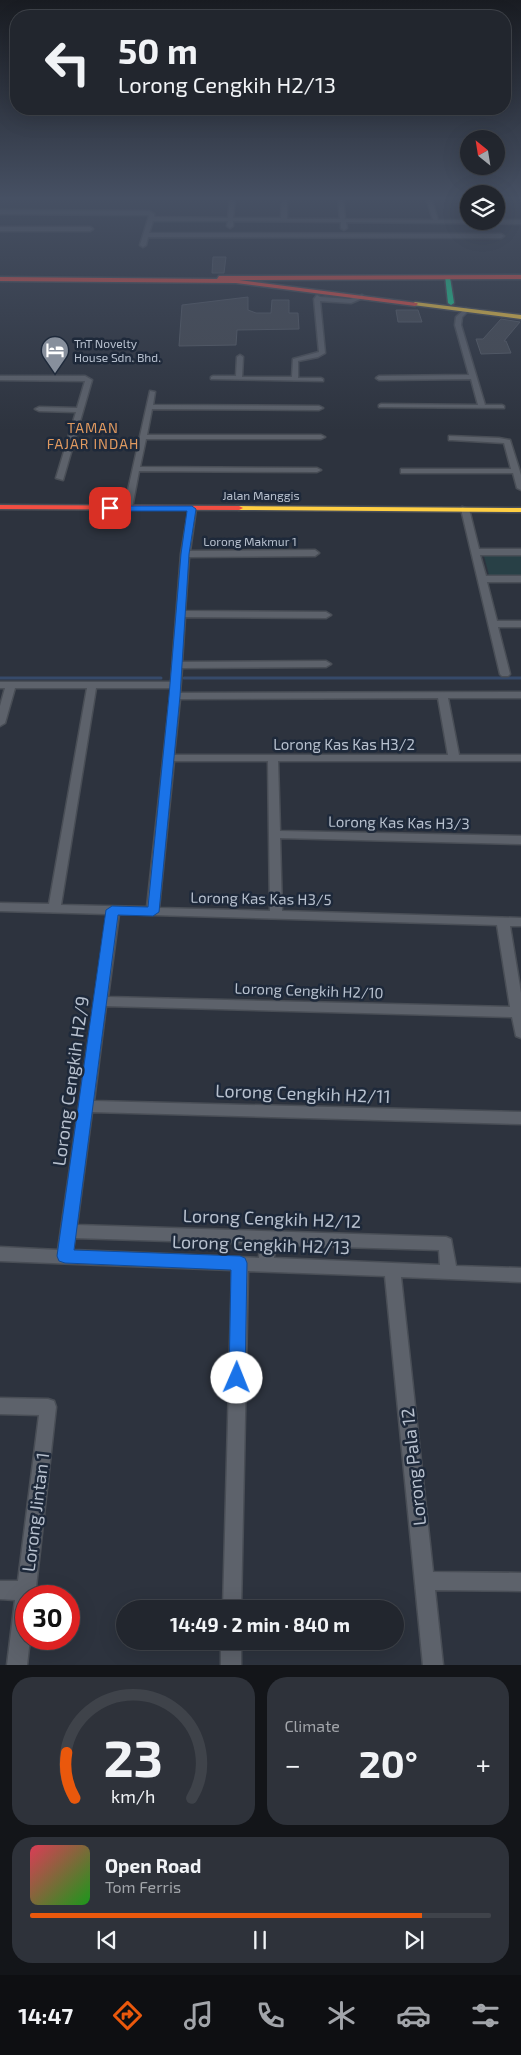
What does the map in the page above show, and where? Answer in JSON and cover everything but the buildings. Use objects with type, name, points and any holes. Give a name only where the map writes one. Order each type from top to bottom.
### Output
[{"type":"main road","points":[[447,277],[451,303]]},
{"type":"main road","points":[[0,278],[521,277]]},
{"type":"main road","points":[[0,278],[216,280],[296,288],[521,317]]},
{"type":"main road","points":[[219,278],[258,280],[521,312]]},
{"type":"main road","points":[[390,296],[394,299],[415,303]]},
{"type":"main road","name":"Jalan Manggis","points":[[0,507],[521,510]]},
{"type":"street","points":[[295,379],[295,360],[322,353],[317,298],[313,293],[296,288]]},
{"type":"street","points":[[317,298],[343,294]]},
{"type":"street","points":[[317,298],[351,301],[362,297]]},
{"type":"street","points":[[466,310],[459,317],[458,325],[482,406]]},
{"type":"street","points":[[239,378],[240,356]]},
{"type":"street","points":[[379,378],[473,377]]},
{"type":"street","points":[[0,378],[90,380],[60,478]]},
{"type":"street","points":[[213,378],[321,380]]},
{"type":"street","points":[[128,508],[152,392]]},
{"type":"street","points":[[381,406],[502,407]]},
{"type":"street","points":[[149,407],[319,408]]},
{"type":"street","points":[[38,409],[80,410]]},
{"type":"street","points":[[143,437],[321,437]]},
{"type":"street","points":[[452,438],[504,441],[509,447],[521,488]]},
{"type":"street","points":[[136,469],[317,470]]},
{"type":"street","points":[[404,471],[516,472]]},
{"type":"street","points":[[153,912],[177,665],[185,554],[192,509]]},
{"type":"street","points":[[465,509],[505,674]]},
{"type":"street","points":[[475,552],[521,552]]},
{"type":"street","name":"Lorong Makmur 1","points":[[185,554],[315,554]]},
{"type":"street","points":[[481,579],[521,579]]},
{"type":"street","points":[[181,614],[326,615]]},
{"type":"street","points":[[492,624],[521,624]]},
{"type":"street","points":[[177,665],[326,664]]},
{"type":"street","points":[[0,724],[5,685],[175,685]]},
{"type":"street","points":[[54,909],[92,685]]},
{"type":"street","points":[[442,695],[454,758]]},
{"type":"street","points":[[174,696],[521,695]]},
{"type":"street","name":"Lorong Kas Kas H3/2","points":[[168,758],[521,758]]},
{"type":"street","points":[[273,759],[276,834],[276,914]]},
{"type":"street","name":"Lorong Kas Kas H3/3","points":[[276,834],[521,840]]},
{"type":"street","name":"Lorong Kas Kas H3/5","points":[[0,907],[521,922]]},
{"type":"street","name":"Lorong Cengkih H2/9","points":[[65,1256],[112,910]]},
{"type":"street","points":[[503,922],[521,1034]]},
{"type":"street","name":"Lorong Cengkih H2/10","points":[[100,1001],[517,1012]]},
{"type":"street","name":"Lorong Cengkih H2/11","points":[[85,1106],[521,1118]]},
{"type":"street","name":"Lorong Cengkih H2/12","points":[[68,1231],[446,1244],[448,1272]]},
{"type":"street","points":[[266,1264],[268,1238]]},
{"type":"street","name":"Lorong Cengkih H2/13","points":[[0,1254],[521,1275]]},
{"type":"street","points":[[232,1600],[240,1263]]},
{"type":"street","name":"Lorong Pala 12","points":[[392,1270],[425,1580],[432,1665]]},
{"type":"street","name":"Lorong Jintan 1","points":[[0,1406],[48,1407],[26,1585]]},
{"type":"street","points":[[425,1580],[521,1582]]},
{"type":"street","points":[[0,1590],[15,1590]]},
{"type":"street","name":"Lorong Jintan 1","points":[[17,1665],[19,1650]]},
{"type":"street","points":[[231,1650],[231,1665]]},
{"type":"green space","points":[[484,556],[521,556],[521,575],[489,575]]},
{"type":"waterway","points":[[0,678],[161,678]]},
{"type":"waterway","points":[[184,678],[521,678]]},
{"type":"traffic: fast","points":[[447,277],[451,303]]},
{"type":"traffic: slow","points":[[415,304],[521,317]]},
{"type":"traffic: slow","points":[[239,508],[521,510]]},
{"type":"traffic: jam","points":[[219,278],[521,277]]},
{"type":"traffic: jam","points":[[0,279],[236,281],[415,304]]},
{"type":"traffic: jam","points":[[0,507],[239,508]]},
{"type":"place","name":"TnT Novelty House Sdn. Bhd.","points":[[55,374]]},
{"type":"district","name":"TAMAN FAJAR INDAH","points":[[93,436]]},
{"type":"route","points":[[110,508],[192,509],[185,554],[174,696],[153,912],[112,910],[65,1256],[240,1263],[237,1378]]}]
